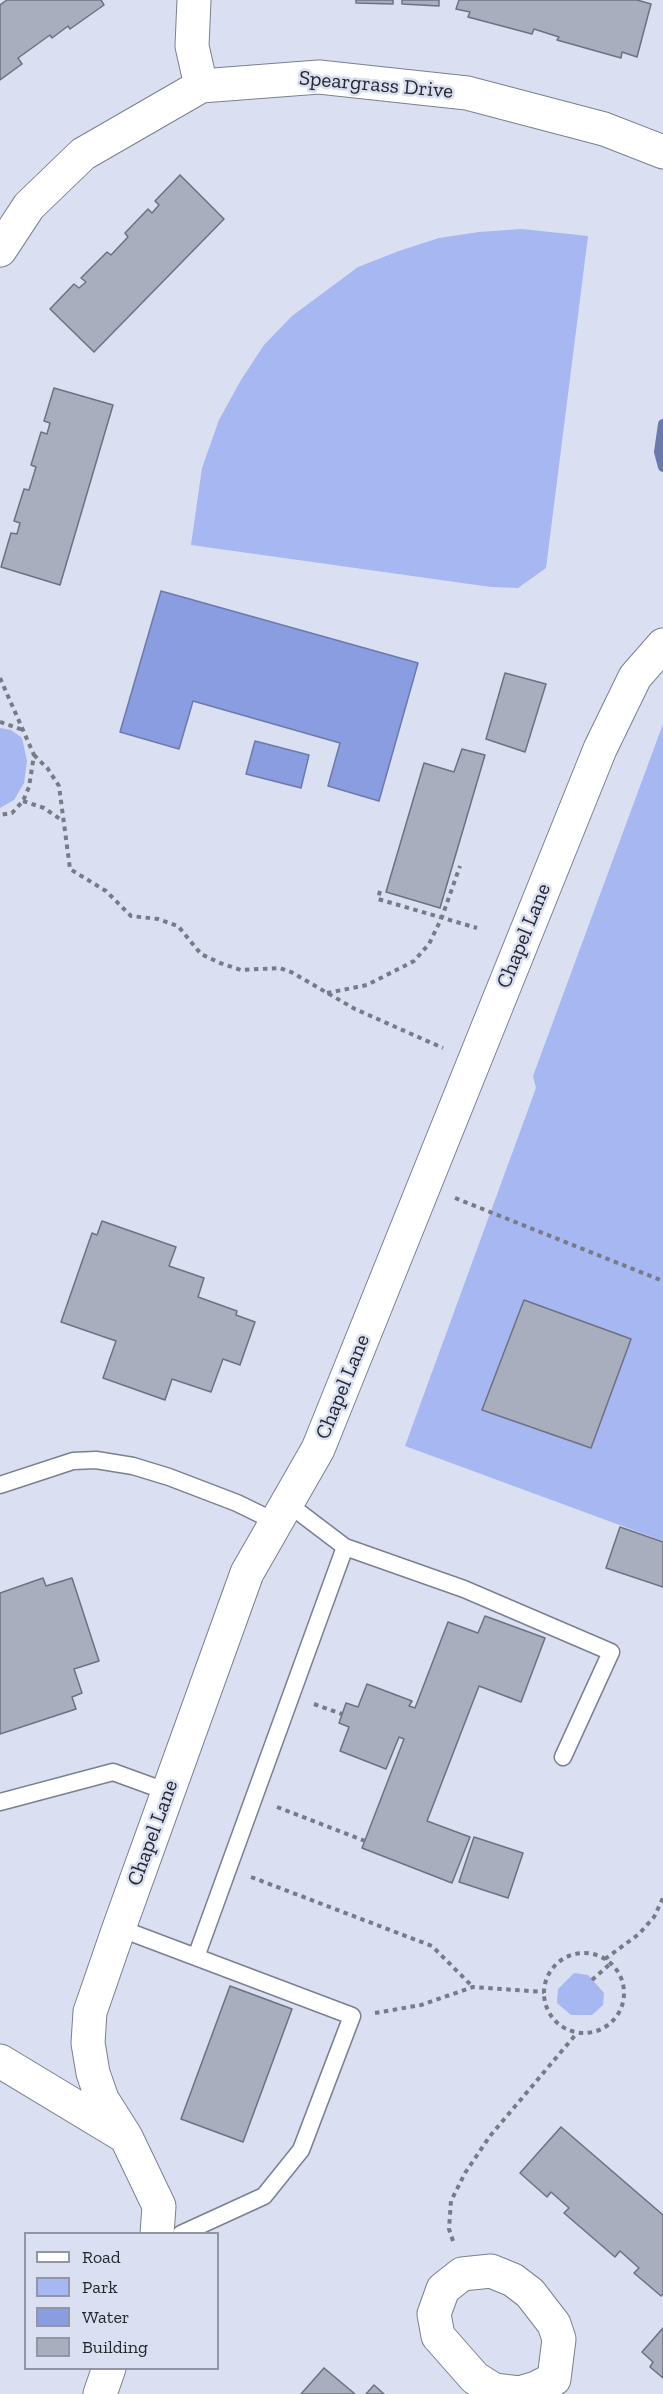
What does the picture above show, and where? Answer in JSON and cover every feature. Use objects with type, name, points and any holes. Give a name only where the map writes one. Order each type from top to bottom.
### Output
[{"type":"street","points":[[194,0],[192,46],[201,86]]},
{"type":"street","name":"Speargrass Drive","points":[[0,250],[29,206],[83,154],[201,86],[319,77],[467,93],[604,129],[663,152]]},
{"type":"street","name":"Chapel Lane","points":[[157,2232],[159,2206],[126,2137],[102,2099],[93,2073],[88,2043],[90,2012],[118,1928],[248,1573],[318,1449],[600,749],[635,677],[663,645]]},
{"type":"street","points":[[0,2061],[126,2137]]},
{"type":"street","points":[[491,2271],[513,2280],[530,2293],[546,2310],[559,2339],[562,2386],[519,2393],[494,2391],[475,2378],[454,2357],[438,2336],[434,2314],[443,2289],[462,2274],[491,2271]]},
{"type":"street","points":[[100,2394],[109,2370]]},
{"type":"lane","points":[[0,1485],[73,1461],[96,1460],[133,1466],[237,1503],[281,1513],[345,1547],[464,1589],[611,1652],[563,1757]]},
{"type":"lane","points":[[196,1957],[345,1547]]},
{"type":"lane","points":[[0,1802],[113,1772],[168,1792]]},
{"type":"lane","points":[[118,1928],[352,2016],[301,2150],[264,2196],[185,2232]]},
{"type":"path","points":[[0,678],[34,755],[48,769],[58,786],[70,869],[106,891],[131,916],[158,919],[178,926],[201,954],[241,969],[279,968],[355,1009],[474,1061]]},
{"type":"path","points":[[0,722],[24,730]]},
{"type":"path","points":[[0,815],[12,813],[23,801],[29,787],[34,755]]},
{"type":"path","points":[[23,801],[44,808],[63,821]]},
{"type":"path","points":[[327,993],[367,985],[414,961],[429,944],[442,917],[460,866]]},
{"type":"path","points":[[380,891],[378,899],[477,928]]},
{"type":"path","points":[[424,1187],[663,1281]]},
{"type":"path","points":[[254,1798],[365,1841]]},
{"type":"path","points":[[229,1868],[432,1946],[472,1987]]},
{"type":"path","points":[[605,1959],[639,1934],[654,1917],[663,1898]]},
{"type":"path","points":[[590,1953],[605,1959],[610,1964],[618,1971],[624,1983],[625,1997],[621,2011],[604,2029],[591,2033],[577,2033],[555,2021],[547,2009],[544,1992],[549,1975],[562,1959],[575,1954],[590,1953]]},
{"type":"path","points":[[591,1980],[610,1964]]},
{"type":"path","points":[[352,2016],[420,2006],[472,1987],[544,1992]]},
{"type":"path","points":[[462,2274],[449,2229],[451,2201],[465,2173],[490,2136],[577,2033]]},
{"type":"green space","points":[[522,229],[588,236],[546,568],[518,588],[491,587],[191,545],[202,468],[219,420],[264,345],[292,316],[358,267],[399,251],[439,238]]},
{"type":"green space","points":[[663,724],[663,1541],[405,1446],[536,1088],[533,1076]]},
{"type":"green space","points":[[0,728],[11,730],[22,738],[27,761],[24,783],[14,800],[0,808]]},
{"type":"green space","points":[[574,1973],[588,1975],[604,1993],[603,2005],[592,2015],[571,2015],[557,2003],[558,1989]]},
{"type":"water","points":[[161,591],[418,663],[379,801],[328,786],[340,743],[193,701],[179,749],[120,732]]},
{"type":"water","points":[[255,741],[309,755],[301,788],[246,774]]},
{"type":"building","points":[[7,0],[101,0],[104,5],[70,29],[68,26],[52,38],[50,35],[18,58],[22,64],[0,80],[0,5]]},
{"type":"building","points":[[356,0],[393,0],[393,4],[356,3]]},
{"type":"building","points":[[402,0],[439,0],[439,6],[402,4]]},
{"type":"building","points":[[459,0],[637,0],[651,4],[637,57],[622,52],[621,58],[557,40],[559,37],[534,29],[532,34],[468,17],[470,12],[456,9]]},
{"type":"building","points":[[180,175],[224,219],[94,352],[50,309],[74,284],[79,288],[86,282],[81,278],[107,252],[111,255],[128,237],[125,233],[148,209],[152,213],[159,205],[155,201]]},
{"type":"building","points":[[54,388],[113,405],[60,585],[1,567],[11,533],[17,534],[20,523],[14,521],[24,489],[29,490],[36,467],[31,465],[41,432],[47,434],[50,423],[44,421]]},
{"type":"building","points":[[505,673],[546,684],[525,752],[486,739]]},
{"type":"building","points":[[462,749],[485,755],[440,908],[386,892],[424,763],[454,772]]},
{"type":"building","points":[[102,1221],[176,1247],[169,1266],[204,1278],[198,1297],[237,1311],[236,1315],[255,1322],[240,1365],[223,1359],[211,1392],[172,1379],[165,1400],[103,1378],[116,1341],[61,1322],[92,1233],[97,1235]]},
{"type":"building","points":[[524,1300],[631,1339],[591,1448],[482,1410]]},
{"type":"building","points":[[620,1527],[663,1542],[663,1587],[606,1568]]},
{"type":"building","points":[[43,1578],[46,1586],[72,1578],[99,1661],[74,1669],[82,1693],[72,1697],[76,1709],[0,1734],[0,1593]]},
{"type":"building","points":[[485,1616],[545,1638],[521,1702],[479,1686],[427,1821],[470,1837],[452,1883],[362,1848],[404,1739],[399,1737],[386,1769],[340,1751],[349,1727],[339,1723],[346,1703],[358,1707],[367,1684],[412,1701],[409,1706],[415,1708],[448,1622],[478,1633]]},
{"type":"building","points":[[474,1837],[523,1853],[508,1898],[459,1882]]},
{"type":"building","points":[[230,1986],[292,2009],[243,2142],[181,2119]]},
{"type":"building","points":[[561,2127],[663,2215],[663,2294],[661,2296],[634,2273],[639,2268],[620,2251],[615,2257],[564,2213],[569,2208],[551,2192],[547,2197],[520,2173]]},
{"type":"building","points":[[663,2328],[663,2378],[650,2367],[653,2362],[642,2352]]},
{"type":"building","points":[[324,2368],[355,2394],[301,2394]]},
{"type":"building","points":[[374,2385],[384,2394],[366,2394]]},
{"type":"waterway","points":[[663,424],[659,452],[663,467]]}]
